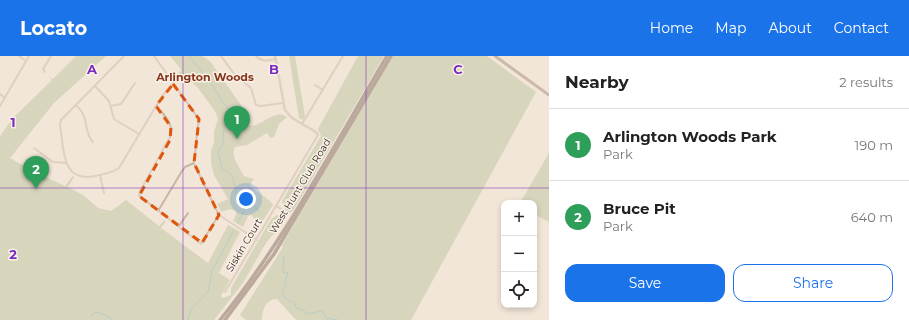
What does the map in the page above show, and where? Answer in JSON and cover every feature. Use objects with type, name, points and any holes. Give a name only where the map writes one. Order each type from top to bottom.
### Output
[{"type":"main road","name":"West Hunt Club Road","points":[[220,320],[251,280],[278,240],[387,56]]},
{"type":"main road","name":"West Hunt Club Road","points":[[225,320],[276,251],[392,56]]},
{"type":"main road","points":[[496,56],[549,95]]},
{"type":"street","points":[[19,56],[26,61]]},
{"type":"street","points":[[0,106],[29,56]]},
{"type":"street","points":[[45,72],[44,69],[51,56]]},
{"type":"street","points":[[124,56],[64,116],[60,125],[66,163],[71,171],[81,177],[100,175],[115,171],[119,168],[162,96],[173,84]]},
{"type":"street","points":[[154,56],[199,119],[194,163],[219,215],[257,240]]},
{"type":"street","points":[[221,56],[235,75],[251,88],[256,104],[261,106],[282,103]]},
{"type":"street","points":[[256,56],[260,60],[265,61],[275,58],[282,103],[288,114],[316,132],[318,135]]},
{"type":"street","points":[[302,124],[343,56]]},
{"type":"street","points":[[111,106],[121,104],[135,83]]},
{"type":"street","points":[[315,85],[323,90]]},
{"type":"street","points":[[94,86],[106,97],[111,106],[114,119],[139,134]]},
{"type":"street","points":[[0,94],[5,98]]},
{"type":"street","points":[[76,105],[85,115],[89,137],[93,142]]},
{"type":"street","points":[[156,106],[169,123],[172,130],[171,135],[140,191],[139,196],[202,244],[219,215]]},
{"type":"street","name":"Siskin Court","points":[[225,292],[318,135]]},
{"type":"street","points":[[34,148],[53,162],[66,163]]},
{"type":"street","points":[[158,211],[185,167],[194,163]]},
{"type":"street","points":[[100,175],[104,194]]},
{"type":"street","points":[[277,206],[282,210]]},
{"type":"street","points":[[179,226],[188,213]]},
{"type":"highlighted area","points":[[173,84],[199,119],[194,163],[219,215],[202,243],[139,196],[170,140],[171,127],[156,106]]},
{"type":"green space","points":[[76,56],[106,56],[54,103],[10,158],[65,186],[73,176],[74,177],[68,187],[83,195],[98,208],[111,211],[126,200],[159,226],[164,220],[166,221],[161,228],[208,263],[228,225],[240,232],[219,273],[230,280],[221,296],[223,298],[231,295],[231,288],[271,219],[277,215],[286,215],[284,221],[266,243],[243,283],[214,320],[0,320],[0,136],[13,118],[52,80],[48,76],[53,79]]},
{"type":"green space","points":[[170,56],[202,56],[210,61],[243,108],[243,115],[249,116],[247,125],[252,126],[277,115],[287,117],[279,124],[274,137],[271,138],[267,133],[247,145],[235,147],[234,151],[236,162],[244,176],[254,179],[250,185],[273,205],[260,225],[251,215],[248,216],[243,227],[233,221],[236,211],[230,209],[221,212],[217,204],[228,199],[214,175],[211,163],[211,150],[214,143],[214,132],[218,119],[215,111],[198,88],[193,83],[187,82],[186,76],[181,74],[174,78],[173,77],[181,71],[181,69]]},
{"type":"green space","points":[[289,56],[295,56],[305,116],[303,120],[299,118]]},
{"type":"green space","points":[[358,56],[384,56],[293,211],[289,213],[286,211],[282,201],[321,136],[318,129]]},
{"type":"green space","points":[[393,56],[487,56],[536,92],[411,320],[298,320],[295,319],[277,299],[273,299],[265,306],[262,320],[246,320],[240,315],[283,247],[282,245]]},
{"type":"green space","points":[[549,153],[549,222],[537,216],[537,200],[522,200]]},
{"type":"waterway","points":[[189,56],[218,93],[233,117],[224,127],[223,144],[218,152],[222,169],[231,176],[236,191],[240,197],[260,212]]},
{"type":"waterway","points":[[238,222],[248,204]]},
{"type":"waterway","points":[[188,320],[191,309],[208,292],[212,271],[234,230]]},
{"type":"waterway","points":[[282,257],[284,258],[283,272],[288,273],[285,281],[286,286],[282,290],[284,297],[291,302],[294,302],[297,309],[300,308],[308,314],[322,311],[326,318],[338,320]]},
{"type":"waterway","points":[[91,316],[95,312],[104,314],[113,320]]},
{"type":"place","name":"Arlington Woods Park","points":[[237,139]]},
{"type":"place","name":"Bruce Pit","points":[[36,189]]},
{"type":"district","name":"Arlington Woods","points":[[205,77]]}]
